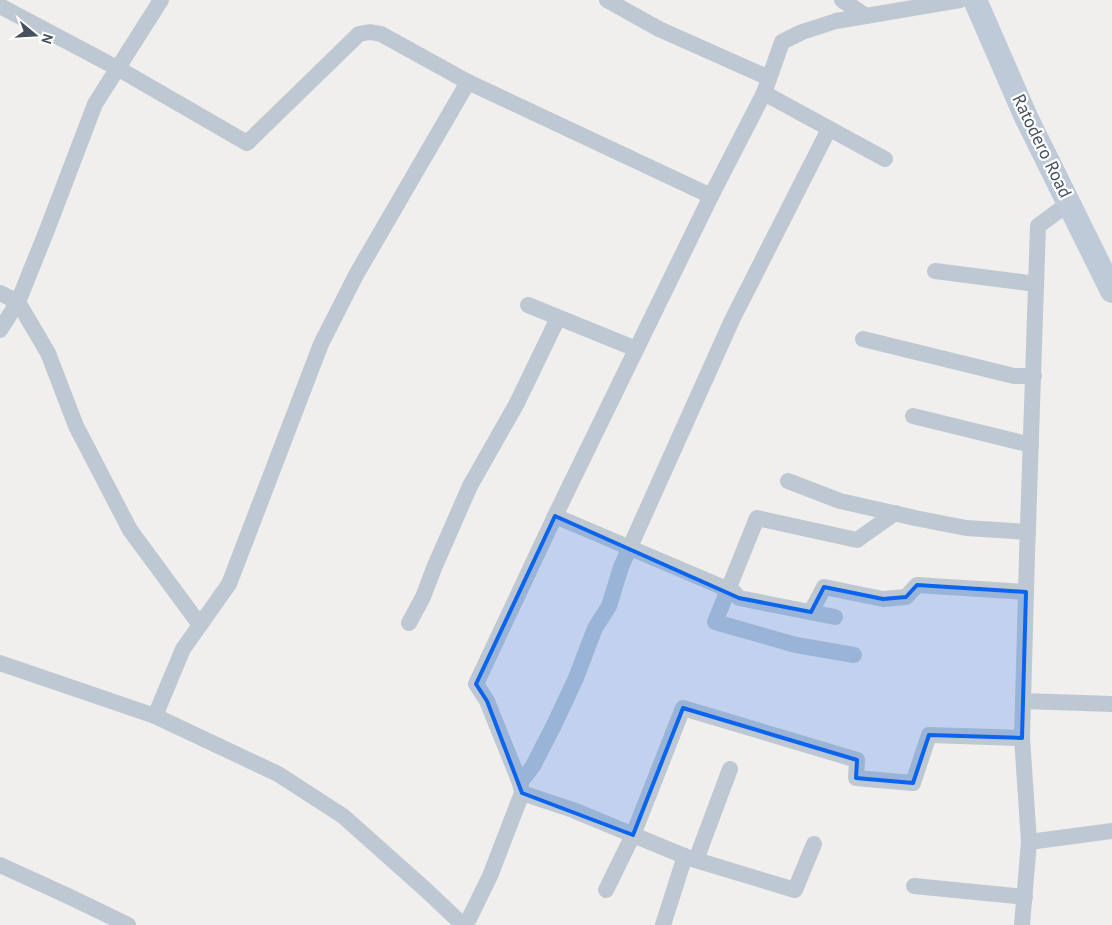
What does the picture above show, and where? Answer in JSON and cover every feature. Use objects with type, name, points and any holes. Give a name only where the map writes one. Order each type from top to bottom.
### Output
[{"type":"main road","name":"Ratodero Road","points":[[975,0],[1026,117],[1112,291]]},
{"type":"street","points":[[0,330],[18,302],[95,104],[162,0]]},
{"type":"street","points":[[608,0],[659,29],[767,85],[829,129],[885,159]]},
{"type":"street","points":[[842,0],[866,16]]},
{"type":"street","points":[[814,844],[795,890],[691,858],[521,788],[487,701],[476,684],[636,349],[767,85],[782,42],[802,32],[836,21],[960,0]]},
{"type":"street","points":[[0,6],[119,68],[247,143],[359,34],[370,32],[381,34],[468,82],[711,196]]},
{"type":"street","points":[[155,716],[183,648],[229,584],[321,344],[356,275],[468,82]]},
{"type":"street","points":[[0,663],[155,716],[278,774],[344,816],[465,925],[490,876],[521,788],[576,678],[595,628],[609,606],[621,567],[732,320],[829,129]]},
{"type":"street","points":[[1022,925],[1029,842],[1022,738],[1038,226],[1069,203]]},
{"type":"street","points":[[935,271],[1036,284]]},
{"type":"street","points":[[0,293],[18,302],[48,353],[76,426],[130,530],[200,625]]},
{"type":"street","points":[[528,305],[636,349]]},
{"type":"street","points":[[409,624],[424,597],[434,568],[470,486],[517,403],[558,318]]},
{"type":"street","points":[[863,339],[1014,376],[1034,376]]},
{"type":"street","points":[[913,416],[1031,445]]},
{"type":"street","points":[[788,481],[840,502],[966,528],[1028,532]]},
{"type":"street","points":[[854,655],[796,645],[715,622],[757,518],[856,540],[896,513]]},
{"type":"street","points":[[555,516],[734,592],[739,598],[835,617]]},
{"type":"street","points":[[811,612],[824,587],[883,599],[906,597],[917,585],[1026,592]]},
{"type":"street","points":[[1023,701],[1112,704]]},
{"type":"street","points":[[606,890],[633,834],[683,708],[857,760],[856,778],[865,779],[913,783],[929,735],[1022,738]]},
{"type":"street","points":[[662,925],[730,769]]},
{"type":"street","points":[[1029,842],[1112,832]]},
{"type":"street","points":[[0,865],[128,925]]},
{"type":"street","points":[[914,886],[1025,897]]},
{"type":"highlighted area","points":[[555,516],[739,598],[811,612],[824,587],[883,599],[906,597],[917,585],[1026,592],[1022,738],[929,735],[913,783],[856,778],[857,760],[683,708],[633,835],[522,793],[487,701],[476,684]]}]
